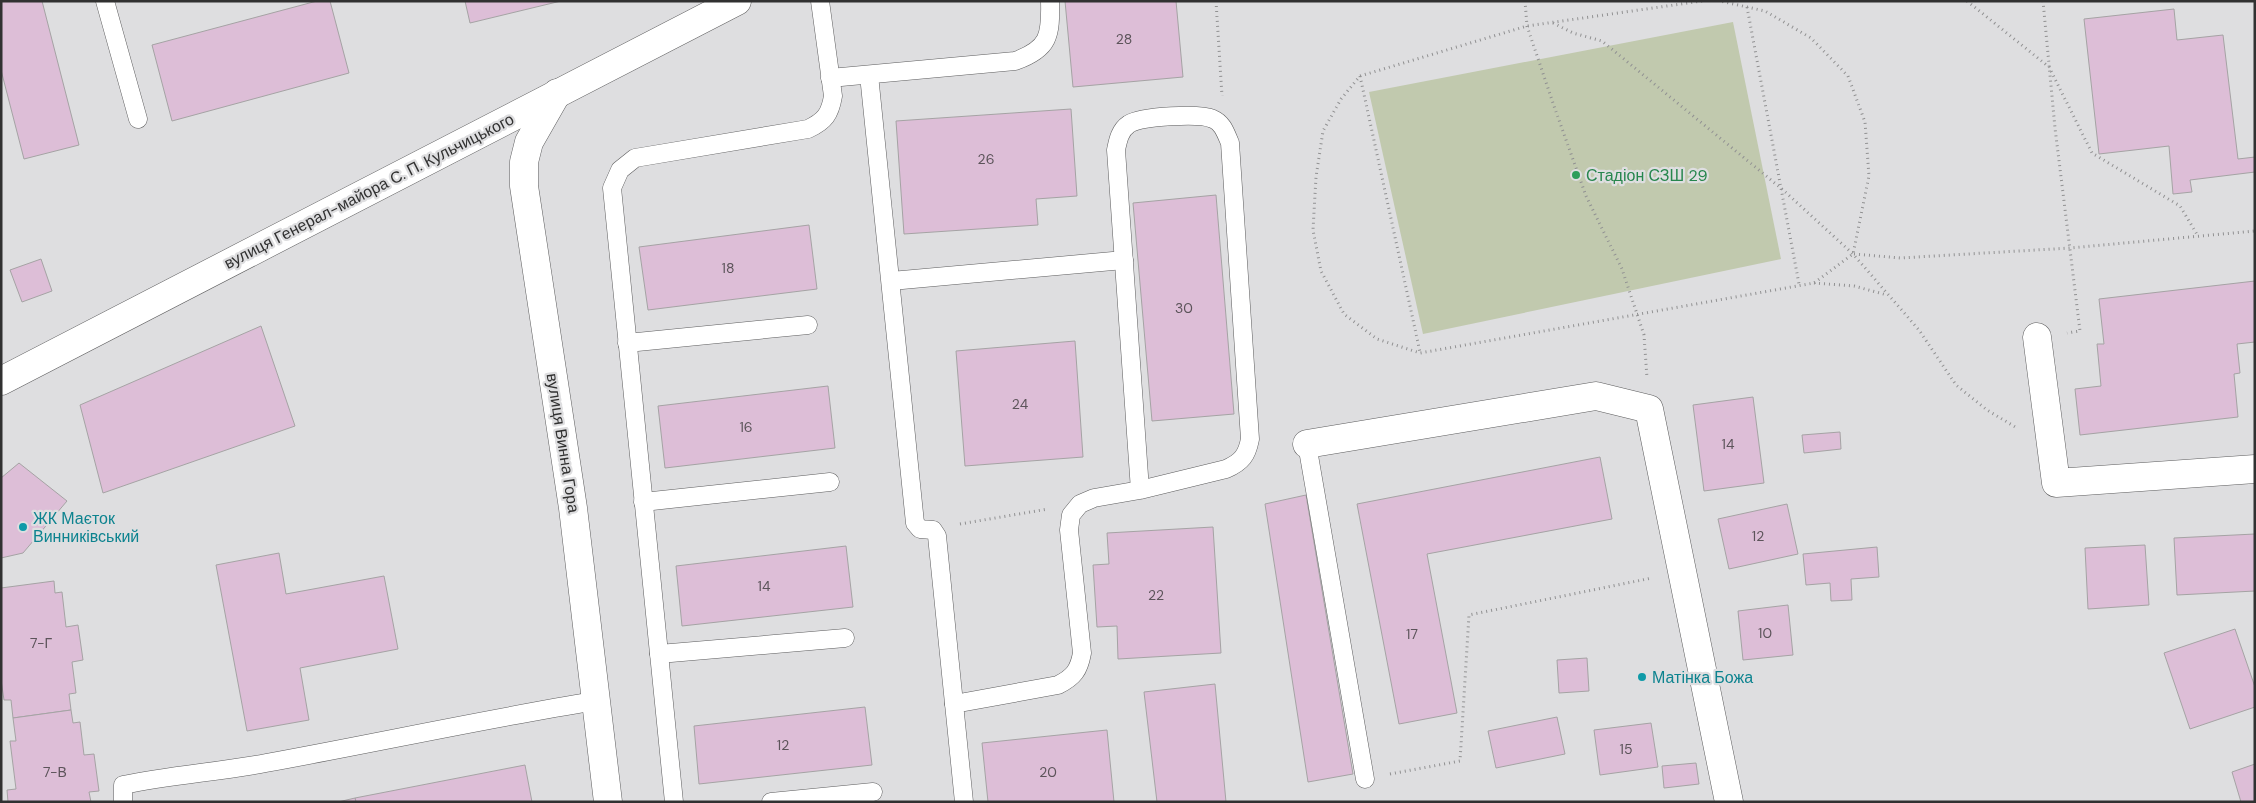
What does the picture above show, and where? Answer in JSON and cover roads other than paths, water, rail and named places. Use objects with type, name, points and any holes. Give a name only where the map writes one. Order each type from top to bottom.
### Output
[{"type":"street","name":"вулиця Генерал-майора С. П. Кульчицького","points":[[1,381],[737,1]]},
{"type":"street","name":"вулиця Винна Гора","points":[[557,93],[529,142],[524,162],[524,186],[573,508],[608,802]]},
{"type":"street","points":[[2037,337],[2056,483],[2255,469]]},
{"type":"street","points":[[1306,444],[1596,396],[1649,409],[1729,802]]},
{"type":"lane","points":[[105,1],[138,119]]},
{"type":"lane","points":[[674,802],[612,188],[620,170],[635,158],[808,129],[822,123],[830,111],[833,96],[820,1]]},
{"type":"lane","points":[[830,78],[1015,61],[1033,55],[1046,40],[1050,22],[1050,1]]},
{"type":"lane","points":[[869,74],[915,523],[920,529],[933,530],[937,536],[964,802]]},
{"type":"lane","points":[[954,704],[1058,685],[1071,679],[1080,667],[1082,653],[1069,530],[1071,515],[1080,504],[1094,498],[1140,490],[1226,469],[1239,464],[1248,452],[1250,439],[1230,143],[1225,129],[1214,119],[1198,116],[1144,119],[1129,124],[1119,136],[1116,150],[1140,490]]},
{"type":"lane","points":[[891,281],[1124,260]]},
{"type":"lane","points":[[627,343],[808,325]]},
{"type":"lane","points":[[1306,444],[1365,779]]},
{"type":"lane","points":[[643,502],[830,482]]},
{"type":"lane","points":[[659,654],[845,638]]},
{"type":"lane","points":[[123,802],[123,785],[168,776],[264,764],[513,714],[595,701]]},
{"type":"lane","points":[[771,802],[873,792]]},
{"type":"place","name":"Стадіон СЗШ 29","points":[[1576,175]]},
{"type":"place","name":"ЖК Маєток Винниківський","points":[[23,527]]},
{"type":"place","name":"Матінка Божа","points":[[1642,677]]}]
